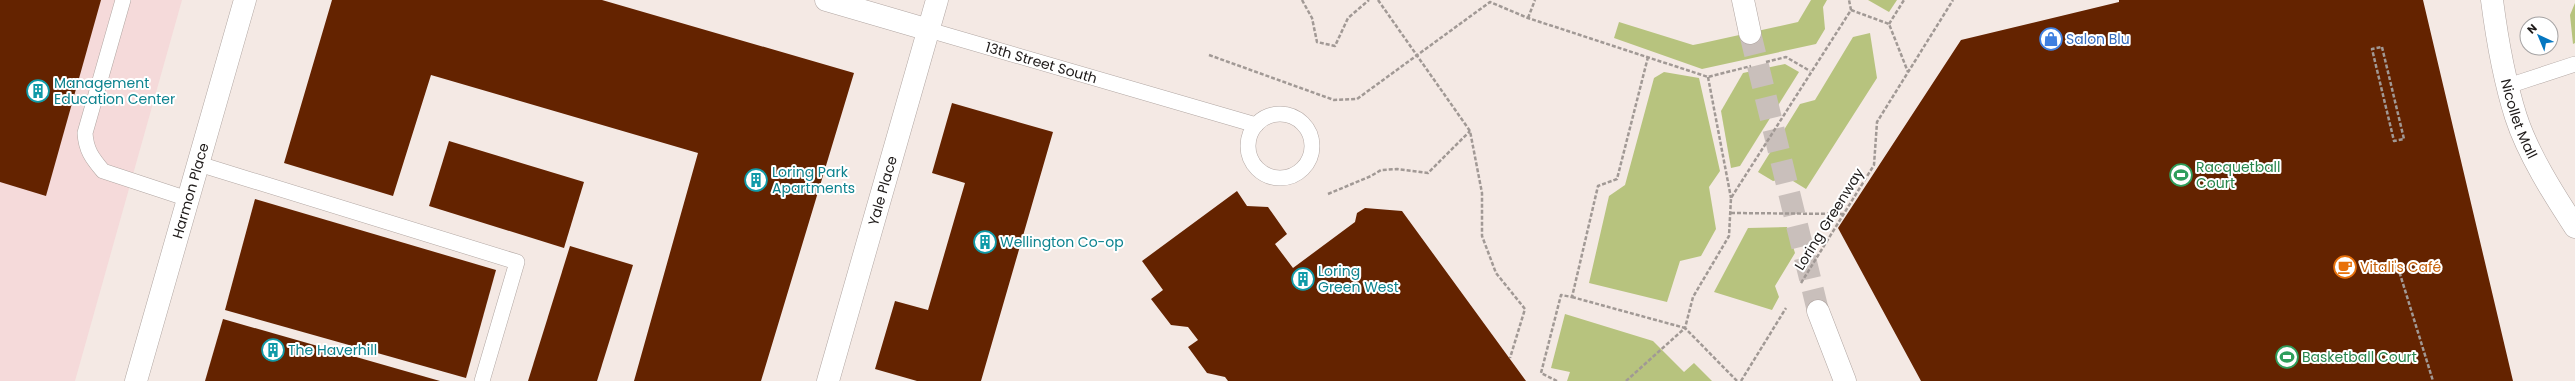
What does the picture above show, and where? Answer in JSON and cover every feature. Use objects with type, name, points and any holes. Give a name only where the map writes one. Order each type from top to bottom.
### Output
[{"type":"street","name":"Harmon Place","points":[[136,381],[245,0]]},
{"type":"street","name":"13th Street South","points":[[826,0],[929,30]]},
{"type":"street","name":"Yale Place","points":[[828,381],[937,0]]},
{"type":"street","points":[[1743,0],[1750,33]]},
{"type":"street","name":"Nicollet Mall","points":[[2492,0],[2498,46],[2516,118],[2548,186],[2575,227]]},
{"type":"street","points":[[1818,310],[1844,381]]},
{"type":"lane","points":[[123,0],[86,133],[86,147],[93,160],[104,170],[118,178],[188,199]]},
{"type":"lane","name":"13th Street South","points":[[929,30],[1256,125]]},
{"type":"lane","points":[[2508,86],[2575,64]]},
{"type":"lane","points":[[1274,114],[1286,114],[1304,125],[1310,135],[1312,145],[1305,166],[1287,177],[1268,175],[1259,170],[1252,163],[1248,148],[1250,133],[1256,125],[1264,118],[1274,114]]},
{"type":"lane","points":[[199,164],[517,262],[482,381]]},
{"type":"path","points":[[1302,0],[1312,18],[1317,42],[1335,46],[1348,18],[1369,0]]},
{"type":"path","points":[[1378,0],[1470,131],[1482,193],[1482,236],[1496,273],[1525,309],[1510,358]]},
{"type":"path","points":[[1528,18],[1535,0]]},
{"type":"path","points":[[1731,198],[1810,72],[1851,10],[1849,0]]},
{"type":"path","points":[[1889,24],[1904,0]]},
{"type":"path","name":"Loring Greenway","points":[[1798,288],[1874,165],[1877,122],[1953,0]]},
{"type":"path","points":[[1209,55],[1334,100],[1357,99],[1418,56],[1490,2],[1528,18],[1708,77],[1786,57],[1810,72]]},
{"type":"path","points":[[1851,10],[1889,24],[1908,72]]},
{"type":"path","points":[[2382,47],[2404,139],[2394,141],[2372,49],[2382,47]]},
{"type":"path","points":[[1572,297],[1598,186],[1617,179],[1648,57]]},
{"type":"path","points":[[1626,381],[1685,328],[1693,297],[1729,236],[1731,198],[1708,77]]},
{"type":"path","points":[[1328,194],[1371,176],[1381,170],[1397,169],[1428,173],[1470,131]]},
{"type":"path","points":[[1731,213],[1843,214]]},
{"type":"path","points":[[2396,261],[2433,381]]},
{"type":"path","points":[[1556,381],[1541,373],[1561,295],[1685,328],[1737,381]]},
{"type":"path","points":[[1741,381],[1790,301]]},
{"type":"shaded area","points":[[0,0],[182,0],[75,381],[0,381]]},
{"type":"green space","points":[[1811,0],[1827,0],[1823,7],[1825,29],[1816,44],[1702,69],[1614,38],[1619,22],[1693,45],[1798,22]]},
{"type":"green space","points":[[1868,0],[1897,0],[1889,12]]},
{"type":"green space","points":[[2575,3],[2575,43],[2573,44],[2570,15]]},
{"type":"green space","points":[[1870,33],[1877,78],[1806,189],[1788,178],[1773,181],[1758,172],[1800,104],[1815,100],[1853,37]]},
{"type":"green space","points":[[1785,64],[1799,72],[1740,166],[1731,168],[1721,111],[1743,73]]},
{"type":"green space","points":[[1664,72],[1699,78],[1720,171],[1709,187],[1716,229],[1701,256],[1680,261],[1667,302],[1589,283],[1609,196],[1625,185],[1654,78]]},
{"type":"green space","points":[[1787,227],[1795,253],[1775,286],[1779,297],[1772,310],[1714,292],[1748,228]]},
{"type":"green space","points":[[1565,314],[1653,341],[1684,372],[1694,363],[1712,381],[1567,381],[1570,372],[1551,368]]},
{"type":"building","name":"Management Education Center","points":[[0,0],[101,0],[46,196],[0,182]]},
{"type":"building","name":"Loring Park Apartments","points":[[332,0],[602,0],[854,73],[761,381],[634,381],[698,153],[431,75],[393,196],[284,163]]},
{"type":"building","points":[[2119,0],[2423,0],[2513,381],[1921,381],[1838,228],[1961,40],[2119,2]]},
{"type":"building","name":"Wellington Co-op","points":[[952,103],[1053,132],[981,381],[917,381],[875,369],[895,301],[928,310],[965,183],[932,173]]},
{"type":"building","points":[[449,141],[584,182],[564,248],[429,206]]},
{"type":"building","name":"Loring Green West","points":[[1237,191],[1247,206],[1268,207],[1287,234],[1275,244],[1293,268],[1355,222],[1357,213],[1365,208],[1402,211],[1526,381],[1228,381],[1225,377],[1207,373],[1188,347],[1198,340],[1188,327],[1171,325],[1151,299],[1163,290],[1142,261]]},
{"type":"building","points":[[255,199],[496,270],[466,378],[225,310]]},
{"type":"building","points":[[570,246],[633,265],[597,381],[528,381]]},
{"type":"building","name":"The Haverhill","points":[[223,319],[440,381],[205,381]]},
{"type":"tunnel","points":[[1750,33],[1818,311]]},
{"type":"place","name":"Salon Blu","points":[[2051,39]]},
{"type":"place","name":"Management Education Center","points":[[38,91]]},
{"type":"place","name":"Racquetball Court","points":[[2181,175]]},
{"type":"place","name":"Loring Park Apartments","points":[[756,180]]},
{"type":"place","name":"Wellington Co-op","points":[[985,242]]},
{"type":"place","name":"Vitali's Café","points":[[2345,267]]},
{"type":"place","name":"Loring Green West","points":[[1303,279]]},
{"type":"place","name":"The Haverhill","points":[[273,350]]},
{"type":"place","name":"Basketball Court","points":[[2287,357]]}]
